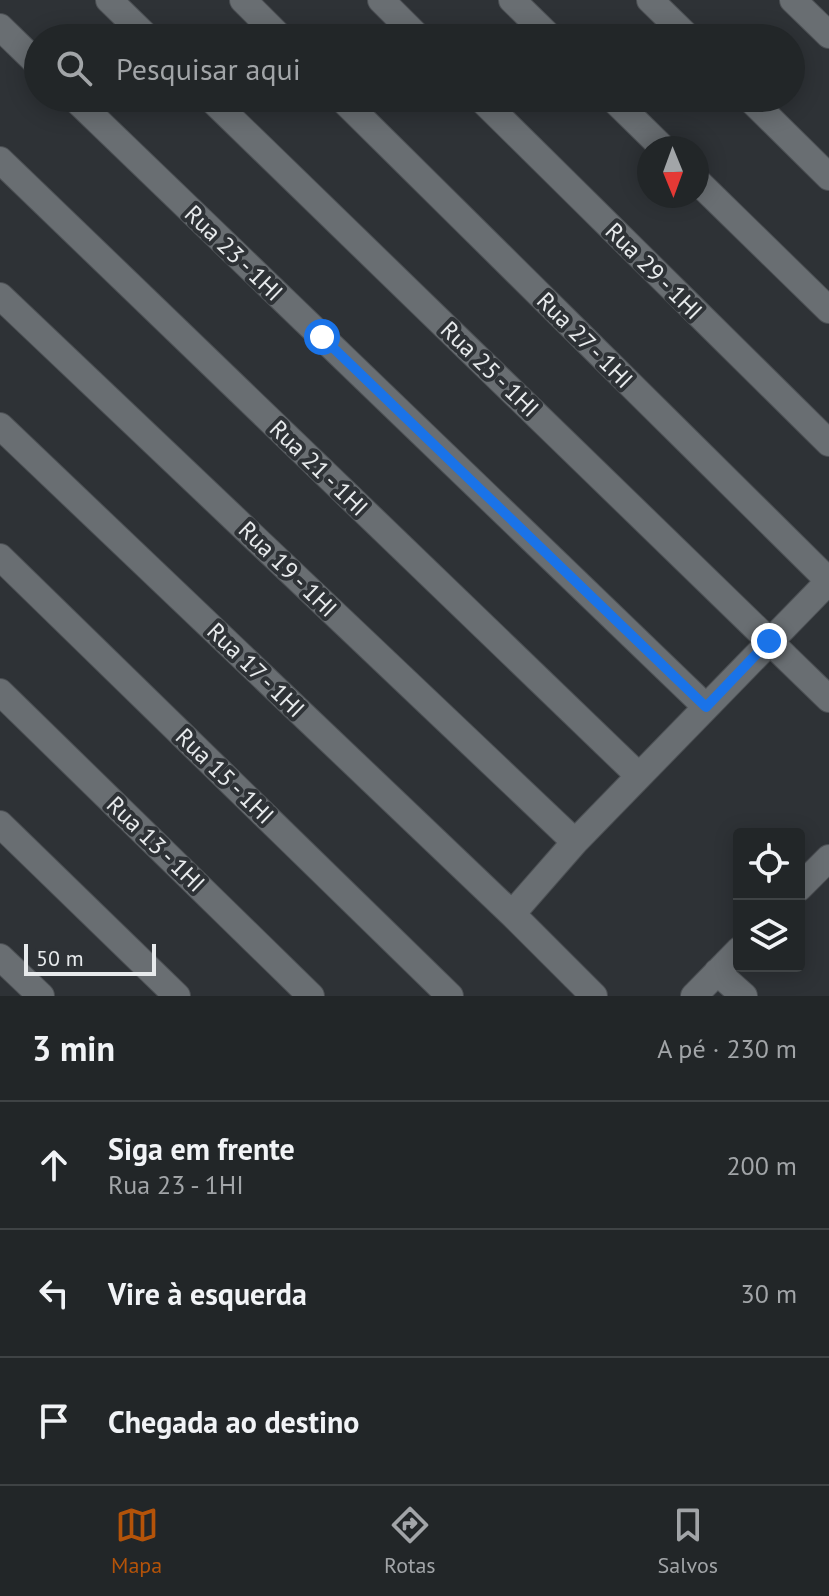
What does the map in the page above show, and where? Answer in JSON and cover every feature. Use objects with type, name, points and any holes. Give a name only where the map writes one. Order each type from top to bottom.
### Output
[{"type":"street","points":[[109,0],[134,24]]},
{"type":"street","points":[[243,0],[267,24]]},
{"type":"street","points":[[381,0],[405,24]]},
{"type":"street","points":[[512,0],[537,24]]},
{"type":"street","points":[[650,0],[675,24]]},
{"type":"street","points":[[793,0],[829,35]]},
{"type":"street","points":[[0,27],[24,50]]},
{"type":"street","name":"Rua 23 - 1HI","points":[[89,112],[706,707]]},
{"type":"street","name":"Rua 25 - 1HI","points":[[224,112],[829,699]]},
{"type":"street","name":"Rua 27 - 1HI","points":[[355,112],[829,581]]},
{"type":"street","name":"Rua 29 - 1HI","points":[[494,112],[829,443]]},
{"type":"street","points":[[626,112],[651,136]]},
{"type":"street","points":[[763,112],[829,177]]},
{"type":"street","name":"Rua 21 - 1HI","points":[[0,160],[639,776]]},
{"type":"street","points":[[709,193],[829,310]]},
{"type":"street","name":"Rua 19 - 1HI","points":[[0,296],[575,842]]},
{"type":"street","name":"Rua 17 - 1HI","points":[[0,426],[594,996]]},
{"type":"street","name":"Rua 15 - 1HI","points":[[0,557],[450,996]]},
{"type":"street","points":[[512,914],[575,842],[829,581]]},
{"type":"street","name":"Rua 13 - 1HI","points":[[0,692],[311,996]]},
{"type":"street","points":[[0,824],[177,996]]},
{"type":"street","points":[[805,882],[829,858]]},
{"type":"street","points":[[694,996],[733,956]]},
{"type":"street","points":[[0,957],[41,996]]},
{"type":"street","points":[[717,972],[744,996]]},
{"type":"route","points":[[322,337],[706,707],[769,641]]}]
